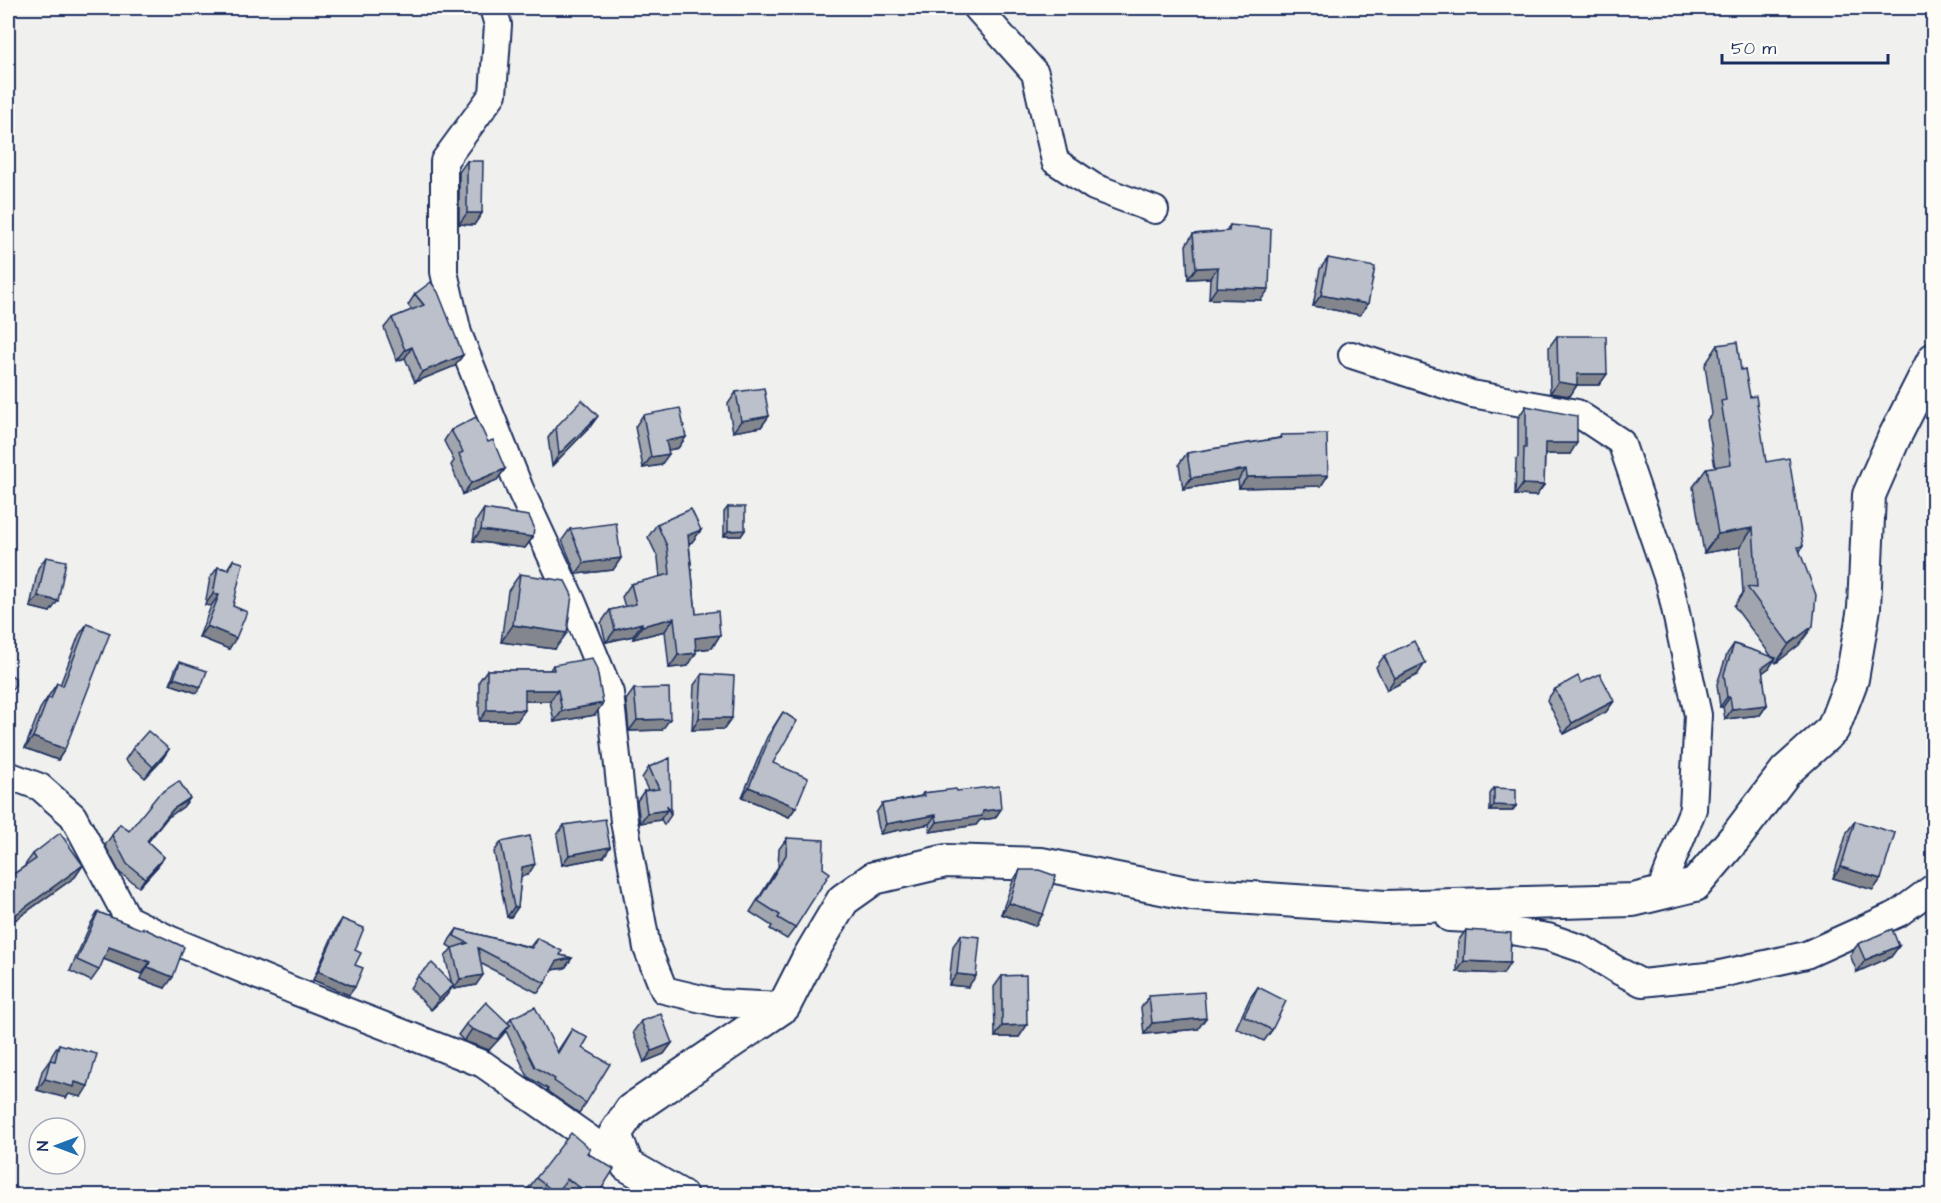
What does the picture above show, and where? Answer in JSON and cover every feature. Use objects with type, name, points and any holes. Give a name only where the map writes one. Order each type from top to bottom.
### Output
[{"type":"street","points":[[493,8],[498,25],[493,94],[444,161],[444,272],[458,333],[520,489],[572,601],[610,693],[624,821],[647,948],[664,990],[719,1004],[784,1006]]},
{"type":"street","points":[[977,8],[1035,73],[1055,161],[1094,187],[1155,210]]},
{"type":"street","points":[[1352,355],[1472,394],[1577,412],[1621,442],[1670,585],[1698,715],[1693,809],[1659,894]]},
{"type":"street","points":[[627,1166],[615,1134],[631,1110],[784,1006],[808,959],[843,900],[874,878],[946,861],[1041,864],[1192,894],[1387,907],[1633,900],[1695,885],[1735,838],[1786,771],[1833,729],[1852,679],[1864,608],[1869,495],[1893,438],[1934,359]]},
{"type":"street","points":[[8,775],[40,787],[72,816],[128,919],[169,939],[483,1064],[627,1166],[681,1196]]},
{"type":"street","points":[[1387,907],[1403,913],[1491,921],[1511,931],[1548,937],[1583,950],[1642,982],[1716,975],[1806,955],[1899,913],[1934,887]]},
{"type":"building","points":[[467,161],[483,161],[482,213],[467,213]]},
{"type":"building","points":[[1230,225],[1271,229],[1269,289],[1217,287],[1218,267],[1196,268],[1193,234],[1229,231]]},
{"type":"building","points":[[1328,258],[1375,267],[1368,304],[1321,295]]},
{"type":"building","points":[[431,282],[438,292],[463,355],[422,372],[412,347],[405,350],[392,318],[424,305],[415,294]]},
{"type":"building","points":[[1557,336],[1606,336],[1607,374],[1577,374],[1577,385],[1558,382]]},
{"type":"building","points":[[1737,342],[1741,370],[1745,369],[1750,397],[1756,396],[1766,462],[1789,458],[1803,546],[1798,547],[1816,595],[1813,626],[1789,644],[1747,587],[1757,588],[1753,528],[1718,534],[1707,468],[1731,464],[1721,401],[1726,400],[1718,345]]},
{"type":"building","points":[[764,388],[769,416],[741,421],[736,392]]},
{"type":"building","points":[[582,400],[598,416],[559,454],[556,427]]},
{"type":"building","points":[[1526,406],[1577,416],[1577,443],[1545,443],[1544,485],[1523,484]]},
{"type":"building","points":[[680,408],[686,437],[666,441],[669,454],[651,457],[643,415]]},
{"type":"building","points":[[476,417],[488,442],[493,440],[505,469],[471,483],[459,454],[463,452],[451,430]]},
{"type":"building","points":[[1327,434],[1328,475],[1247,477],[1246,469],[1191,478],[1187,453],[1281,438],[1281,435]]},
{"type":"building","points":[[728,507],[745,507],[745,530],[728,531]]},
{"type":"building","points":[[484,509],[529,516],[534,527],[533,537],[481,530]]},
{"type":"building","points":[[691,509],[701,530],[688,535],[696,614],[718,611],[720,635],[695,638],[696,653],[678,655],[674,618],[615,630],[610,610],[636,604],[631,584],[670,574],[667,546],[657,524]]},
{"type":"building","points":[[616,523],[621,558],[584,563],[570,529]]},
{"type":"building","points":[[46,557],[66,561],[58,601],[38,596]]},
{"type":"building","points":[[233,560],[243,563],[233,606],[247,612],[236,638],[207,626],[219,595],[213,594],[218,567],[229,570]]},
{"type":"building","points":[[520,574],[565,581],[572,595],[567,633],[513,625]]},
{"type":"building","points":[[87,624],[110,633],[65,749],[33,737],[48,698],[51,699],[57,683],[63,686]]},
{"type":"building","points":[[1414,641],[1425,663],[1395,678],[1384,656]]},
{"type":"building","points":[[1734,644],[1776,658],[1762,668],[1767,705],[1732,709],[1730,697],[1727,697],[1724,674]]},
{"type":"building","points":[[592,658],[597,670],[603,703],[562,711],[558,690],[525,690],[525,710],[487,710],[487,670],[554,670],[553,665]]},
{"type":"building","points":[[180,662],[207,671],[201,687],[174,678]]},
{"type":"building","points":[[8,673],[15,678],[15,685],[8,696]]},
{"type":"building","points":[[702,674],[734,676],[732,718],[699,718]]},
{"type":"building","points":[[1600,674],[1614,701],[1572,723],[1555,689],[1578,676],[1581,683]]},
{"type":"building","points":[[669,688],[670,719],[637,720],[634,689]]},
{"type":"building","points":[[783,712],[797,721],[773,763],[808,778],[796,807],[749,787],[774,727]]},
{"type":"building","points":[[148,731],[169,749],[153,767],[133,748]]},
{"type":"building","points":[[670,758],[671,815],[667,805],[667,810],[647,813],[644,791],[659,789],[649,767]]},
{"type":"building","points":[[179,781],[190,798],[173,809],[147,841],[164,857],[145,878],[127,864],[112,835],[120,824],[129,831],[158,795]]},
{"type":"building","points":[[999,786],[1001,809],[983,811],[982,816],[937,822],[936,815],[886,824],[882,804],[924,796],[923,793]]},
{"type":"building","points":[[1494,788],[1516,789],[1516,806],[1494,805]]},
{"type":"building","points":[[605,819],[610,847],[569,855],[564,825]]},
{"type":"building","points":[[1855,821],[1895,833],[1881,879],[1841,867]]},
{"type":"building","points":[[60,833],[83,865],[8,920],[8,878],[36,859],[33,854]]},
{"type":"building","points":[[530,836],[535,864],[522,867],[518,907],[514,907],[501,842]]},
{"type":"building","points":[[787,838],[824,840],[823,868],[830,873],[795,928],[778,918],[780,915],[758,901],[786,855]]},
{"type":"building","points":[[1020,870],[1039,870],[1056,876],[1043,914],[1009,903]]},
{"type":"building","points":[[98,912],[143,930],[143,928],[184,947],[173,977],[148,967],[150,962],[109,947],[99,970],[77,960]]},
{"type":"building","points":[[342,919],[364,928],[355,950],[361,953],[355,965],[363,968],[355,987],[318,971]]},
{"type":"building","points":[[457,929],[532,948],[537,938],[562,951],[560,955],[572,958],[557,961],[545,983],[478,948],[483,975],[460,979],[452,948],[468,943],[454,936]]},
{"type":"building","points":[[1892,929],[1899,946],[1865,960],[1858,944]]},
{"type":"building","points":[[1466,930],[1511,933],[1510,963],[1464,961]]},
{"type":"building","points":[[961,935],[980,937],[976,976],[957,974]]},
{"type":"building","points":[[432,963],[454,985],[439,999],[418,976]]},
{"type":"building","points":[[1026,975],[1027,1025],[1002,1026],[1002,976]]},
{"type":"building","points":[[1258,987],[1286,1001],[1272,1030],[1244,1016]]},
{"type":"building","points":[[1204,992],[1206,1018],[1152,1023],[1149,996]]},
{"type":"building","points":[[486,1002],[510,1025],[497,1039],[472,1029],[466,1024]]},
{"type":"building","points":[[535,1007],[558,1053],[572,1029],[588,1038],[582,1048],[610,1064],[586,1103],[535,1067],[511,1018]]},
{"type":"building","points":[[661,1014],[672,1043],[652,1051],[641,1021]]},
{"type":"building","points":[[59,1044],[97,1054],[88,1086],[75,1082],[74,1087],[45,1079],[50,1060],[55,1061]]},
{"type":"building","points":[[571,1133],[590,1149],[587,1153],[614,1169],[597,1196],[593,1196],[567,1179],[556,1193],[536,1178]]}]
